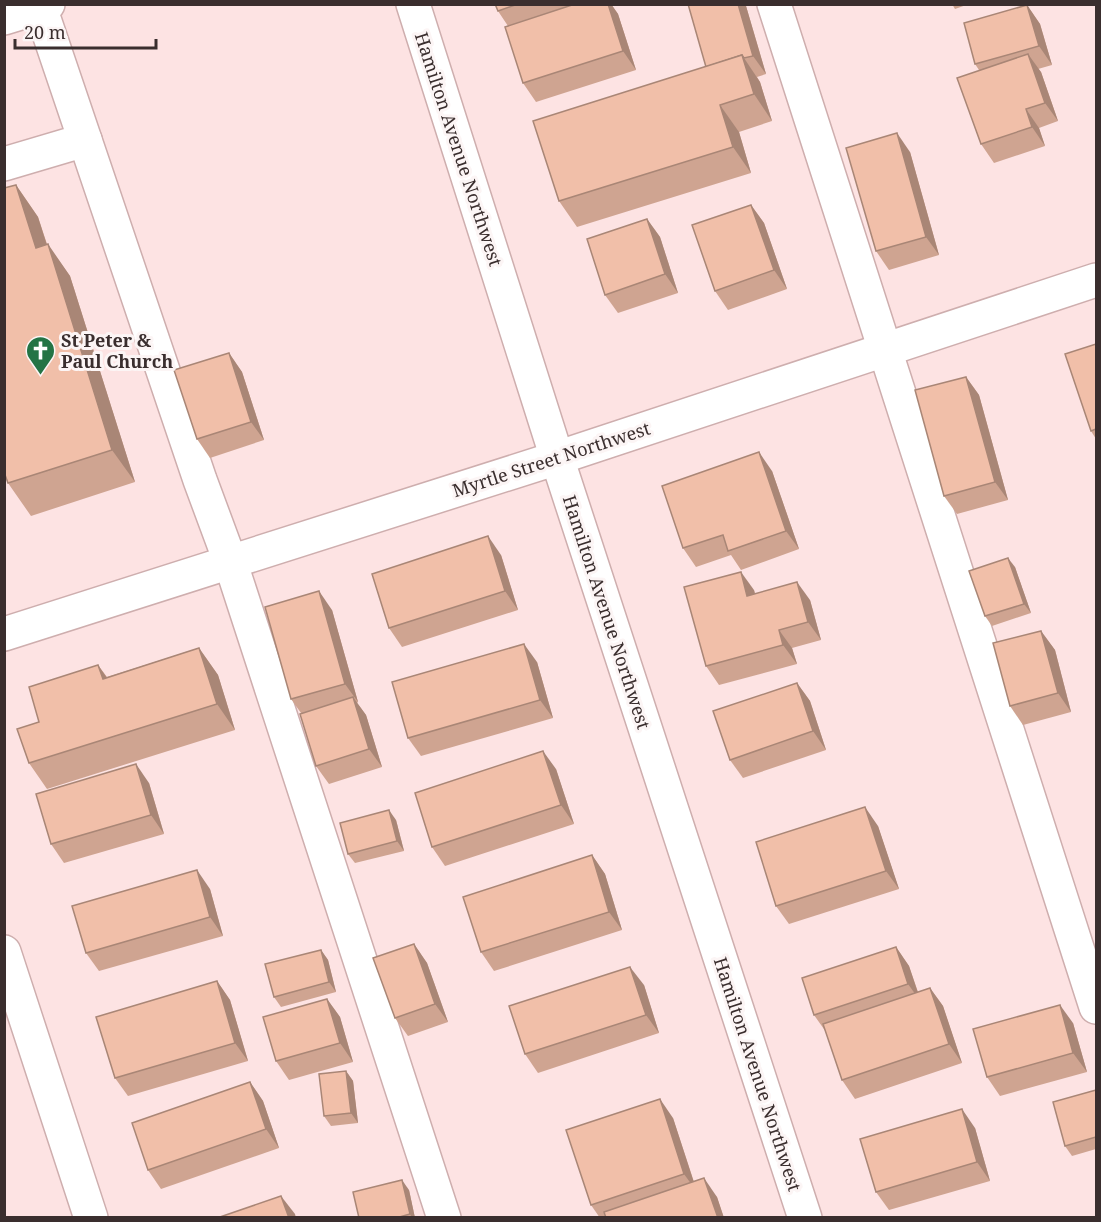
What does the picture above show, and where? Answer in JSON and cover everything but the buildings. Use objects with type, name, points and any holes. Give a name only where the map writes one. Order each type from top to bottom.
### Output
[{"type":"street","name":"Hamilton Avenue Northwest","points":[[414,4],[557,458],[806,1218]]},
{"type":"street","points":[[774,4],[1096,1007]]},
{"type":"street","points":[[4,18],[42,5],[196,468],[230,561],[444,1218]]},
{"type":"street","points":[[4,164],[86,140]]},
{"type":"street","name":"Myrtle Street Northwest","points":[[4,634],[557,458],[1096,280]]},
{"type":"street","points":[[4,952],[91,1218]]},
{"type":"place","name":"St Peter & Paul Church","points":[[40,376]]}]
